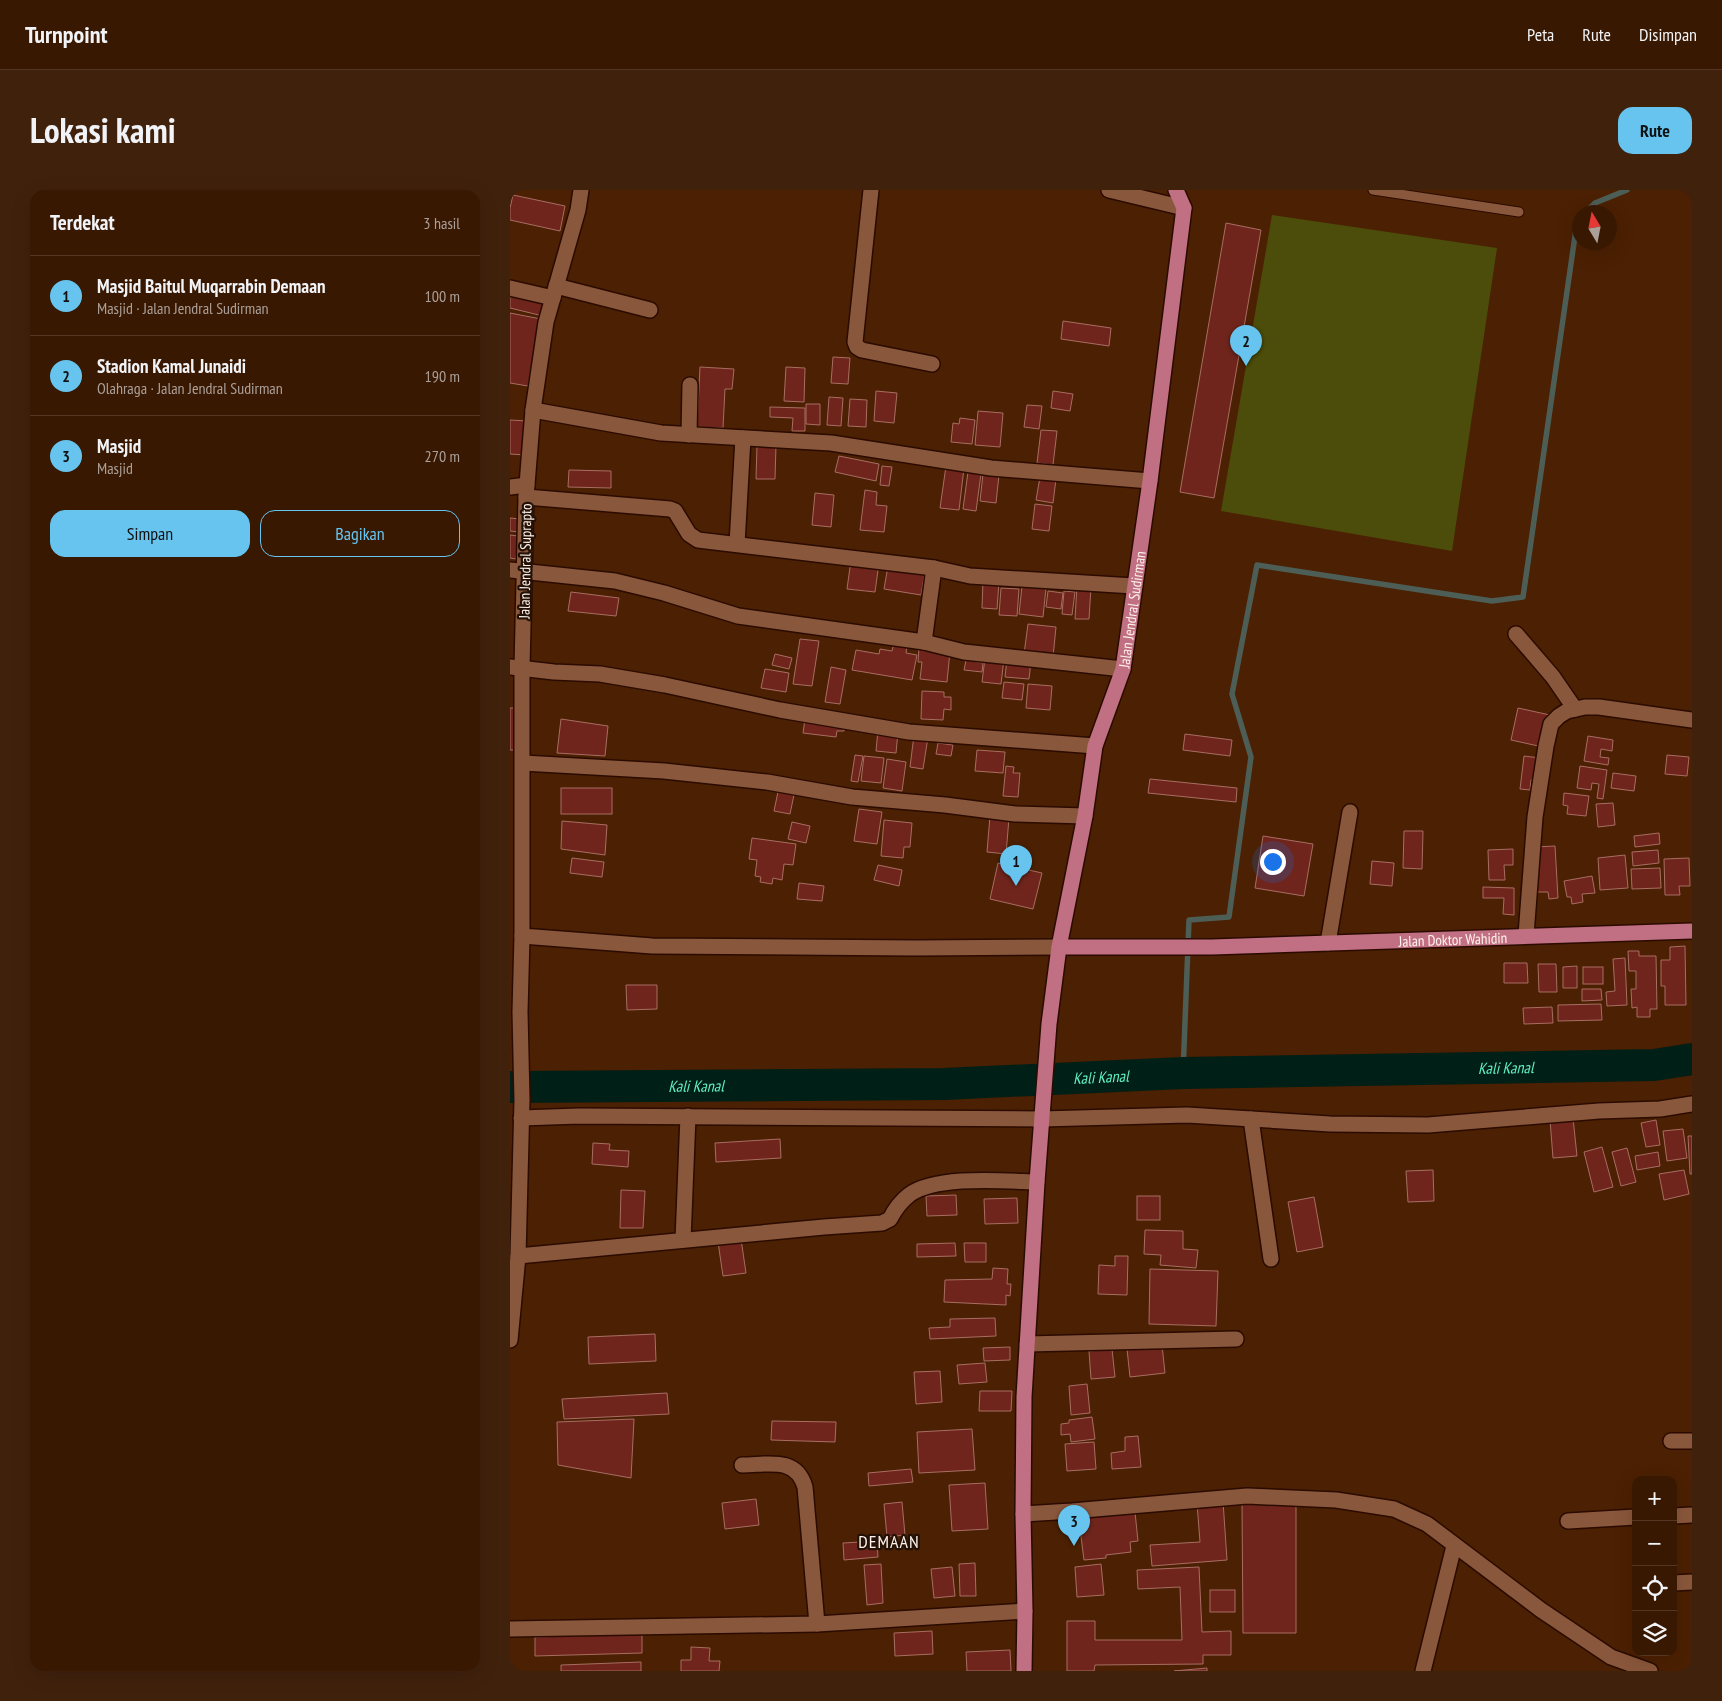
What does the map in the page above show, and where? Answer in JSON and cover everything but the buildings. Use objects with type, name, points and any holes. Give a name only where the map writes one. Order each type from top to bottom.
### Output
[{"type":"main road","points":[[1176,190],[1184,208]]},
{"type":"main road","name":"Jalan Jendral Sudirman","points":[[1024,1671],[1026,1611],[1023,1514],[1026,1344],[1049,1024],[1059,947],[1085,816],[1095,746],[1123,669],[1150,481],[1184,208]]},
{"type":"main road","name":"Jalan Doktor Wahidin","points":[[1059,947],[1212,947],[1526,935],[1692,931]]},
{"type":"street","name":"Jalan Jendral Suprapto","points":[[510,1340],[518,1256],[514,1204],[522,1100],[520,1028],[515,1012],[519,929],[516,795],[523,762],[516,667],[517,570],[527,491],[534,410],[546,322],[578,210],[581,190]]},
{"type":"street","points":[[871,190],[855,342],[857,347],[862,350],[932,364]]},
{"type":"street","points":[[1108,190],[1184,208]]},
{"type":"street","points":[[510,288],[555,292],[650,310]]},
{"type":"street","points":[[689,435],[690,385]]},
{"type":"street","points":[[534,410],[661,433],[831,443],[991,468],[1150,481]]},
{"type":"street","points":[[737,544],[742,438]]},
{"type":"street","points":[[510,487],[527,491],[670,509],[675,511],[689,534],[698,540],[934,568],[970,576],[1134,586]]},
{"type":"street","points":[[924,642],[934,568]]},
{"type":"street","points":[[517,570],[615,581],[664,592],[738,616],[924,642],[964,652],[1123,669]]},
{"type":"street","points":[[1516,634],[1553,678],[1575,709]]},
{"type":"street","points":[[516,667],[554,672],[600,674],[780,710],[909,732],[1095,746]]},
{"type":"street","points":[[1526,935],[1535,817],[1551,724],[1559,716],[1575,709],[1599,707],[1692,720]]},
{"type":"street","points":[[523,762],[664,770],[767,782],[852,797],[945,805],[1015,814],[1085,816]]},
{"type":"street","points":[[1328,943],[1350,812]]},
{"type":"street","points":[[519,929],[652,946],[1059,947]]},
{"type":"street","points":[[521,1118],[688,1116],[1042,1119],[1187,1115],[1330,1124],[1428,1125],[1600,1111],[1660,1109],[1692,1104]]},
{"type":"street","points":[[683,1240],[688,1116]]},
{"type":"street","points":[[1251,1119],[1271,1259]]},
{"type":"street","points":[[518,1256],[882,1223],[890,1219],[895,1207],[909,1194],[924,1188],[963,1181],[1037,1182]]},
{"type":"street","points":[[1026,1344],[1236,1339]]},
{"type":"street","points":[[1671,1441],[1692,1441]]},
{"type":"street","points":[[742,1466],[787,1465],[798,1470],[802,1476],[805,1487],[817,1624]]},
{"type":"street","points":[[1023,1514],[1246,1496],[1336,1500],[1394,1509],[1427,1524],[1549,1615],[1611,1657],[1634,1669],[1650,1671]]},
{"type":"street","points":[[1677,1516],[1692,1514]]},
{"type":"street","points":[[1568,1521],[1632,1518]]},
{"type":"street","points":[[1423,1671],[1454,1546]]},
{"type":"street","points":[[1677,1583],[1692,1582]]},
{"type":"street","points":[[510,1629],[817,1624],[1026,1611]]},
{"type":"lane","points":[[1373,190],[1519,212]]},
{"type":"shaded area","points":[[1272,215],[1497,248],[1452,551],[1221,511]]},
{"type":"waterway","points":[[1593,205],[1627,190]]},
{"type":"waterway","points":[[1183,1073],[1189,920],[1229,917],[1251,757],[1232,694],[1257,565],[1492,601],[1523,597],[1573,250]]},
{"type":"waterway","name":"Kali Kanal","points":[[510,1087],[944,1084],[1183,1073],[1654,1065],[1692,1059]]},
{"type":"place","name":"Stadion Kamal Junaidi","points":[[1246,366]]},
{"type":"place","name":"Masjid Baitul Muqarrabin Demaan","points":[[1016,886]]},
{"type":"place","name":"Masjid","points":[[1074,1546]]},
{"type":"district","name":"DEMAAN","points":[[889,1541]]}]
